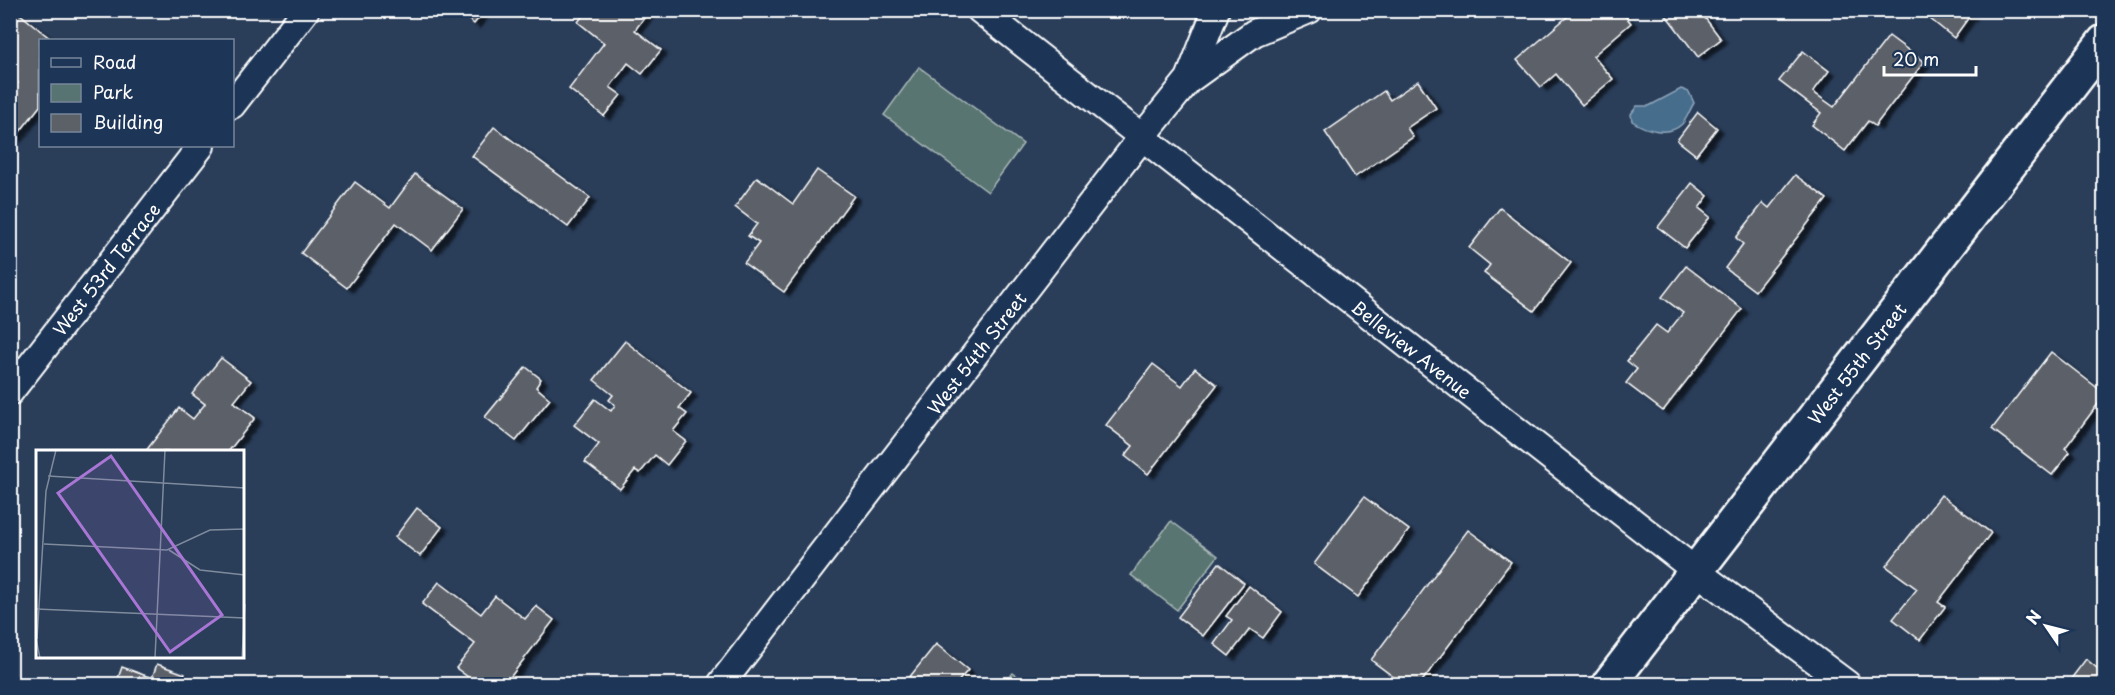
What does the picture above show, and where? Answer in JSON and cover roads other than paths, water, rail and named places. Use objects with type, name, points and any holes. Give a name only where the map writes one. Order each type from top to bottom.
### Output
[{"type":"main road","name":"West 55th Street","points":[[1609,684],[2104,42]]},
{"type":"street","points":[[234,102],[306,10]]},
{"type":"street","name":"Belleview Avenue","points":[[980,10],[1696,571],[1847,684]]},
{"type":"street","name":"West 54th Street","points":[[721,684],[1143,136],[1190,79],[1216,10]]},
{"type":"street","points":[[1190,79],[1254,33],[1309,10]]},
{"type":"street","name":"West 53rd Terrace","points":[[10,392],[200,147]]},
{"type":"water","points":[[1681,89],[1689,92],[1694,103],[1684,122],[1677,128],[1657,131],[1632,121],[1631,114],[1637,106],[1649,106]]}]
